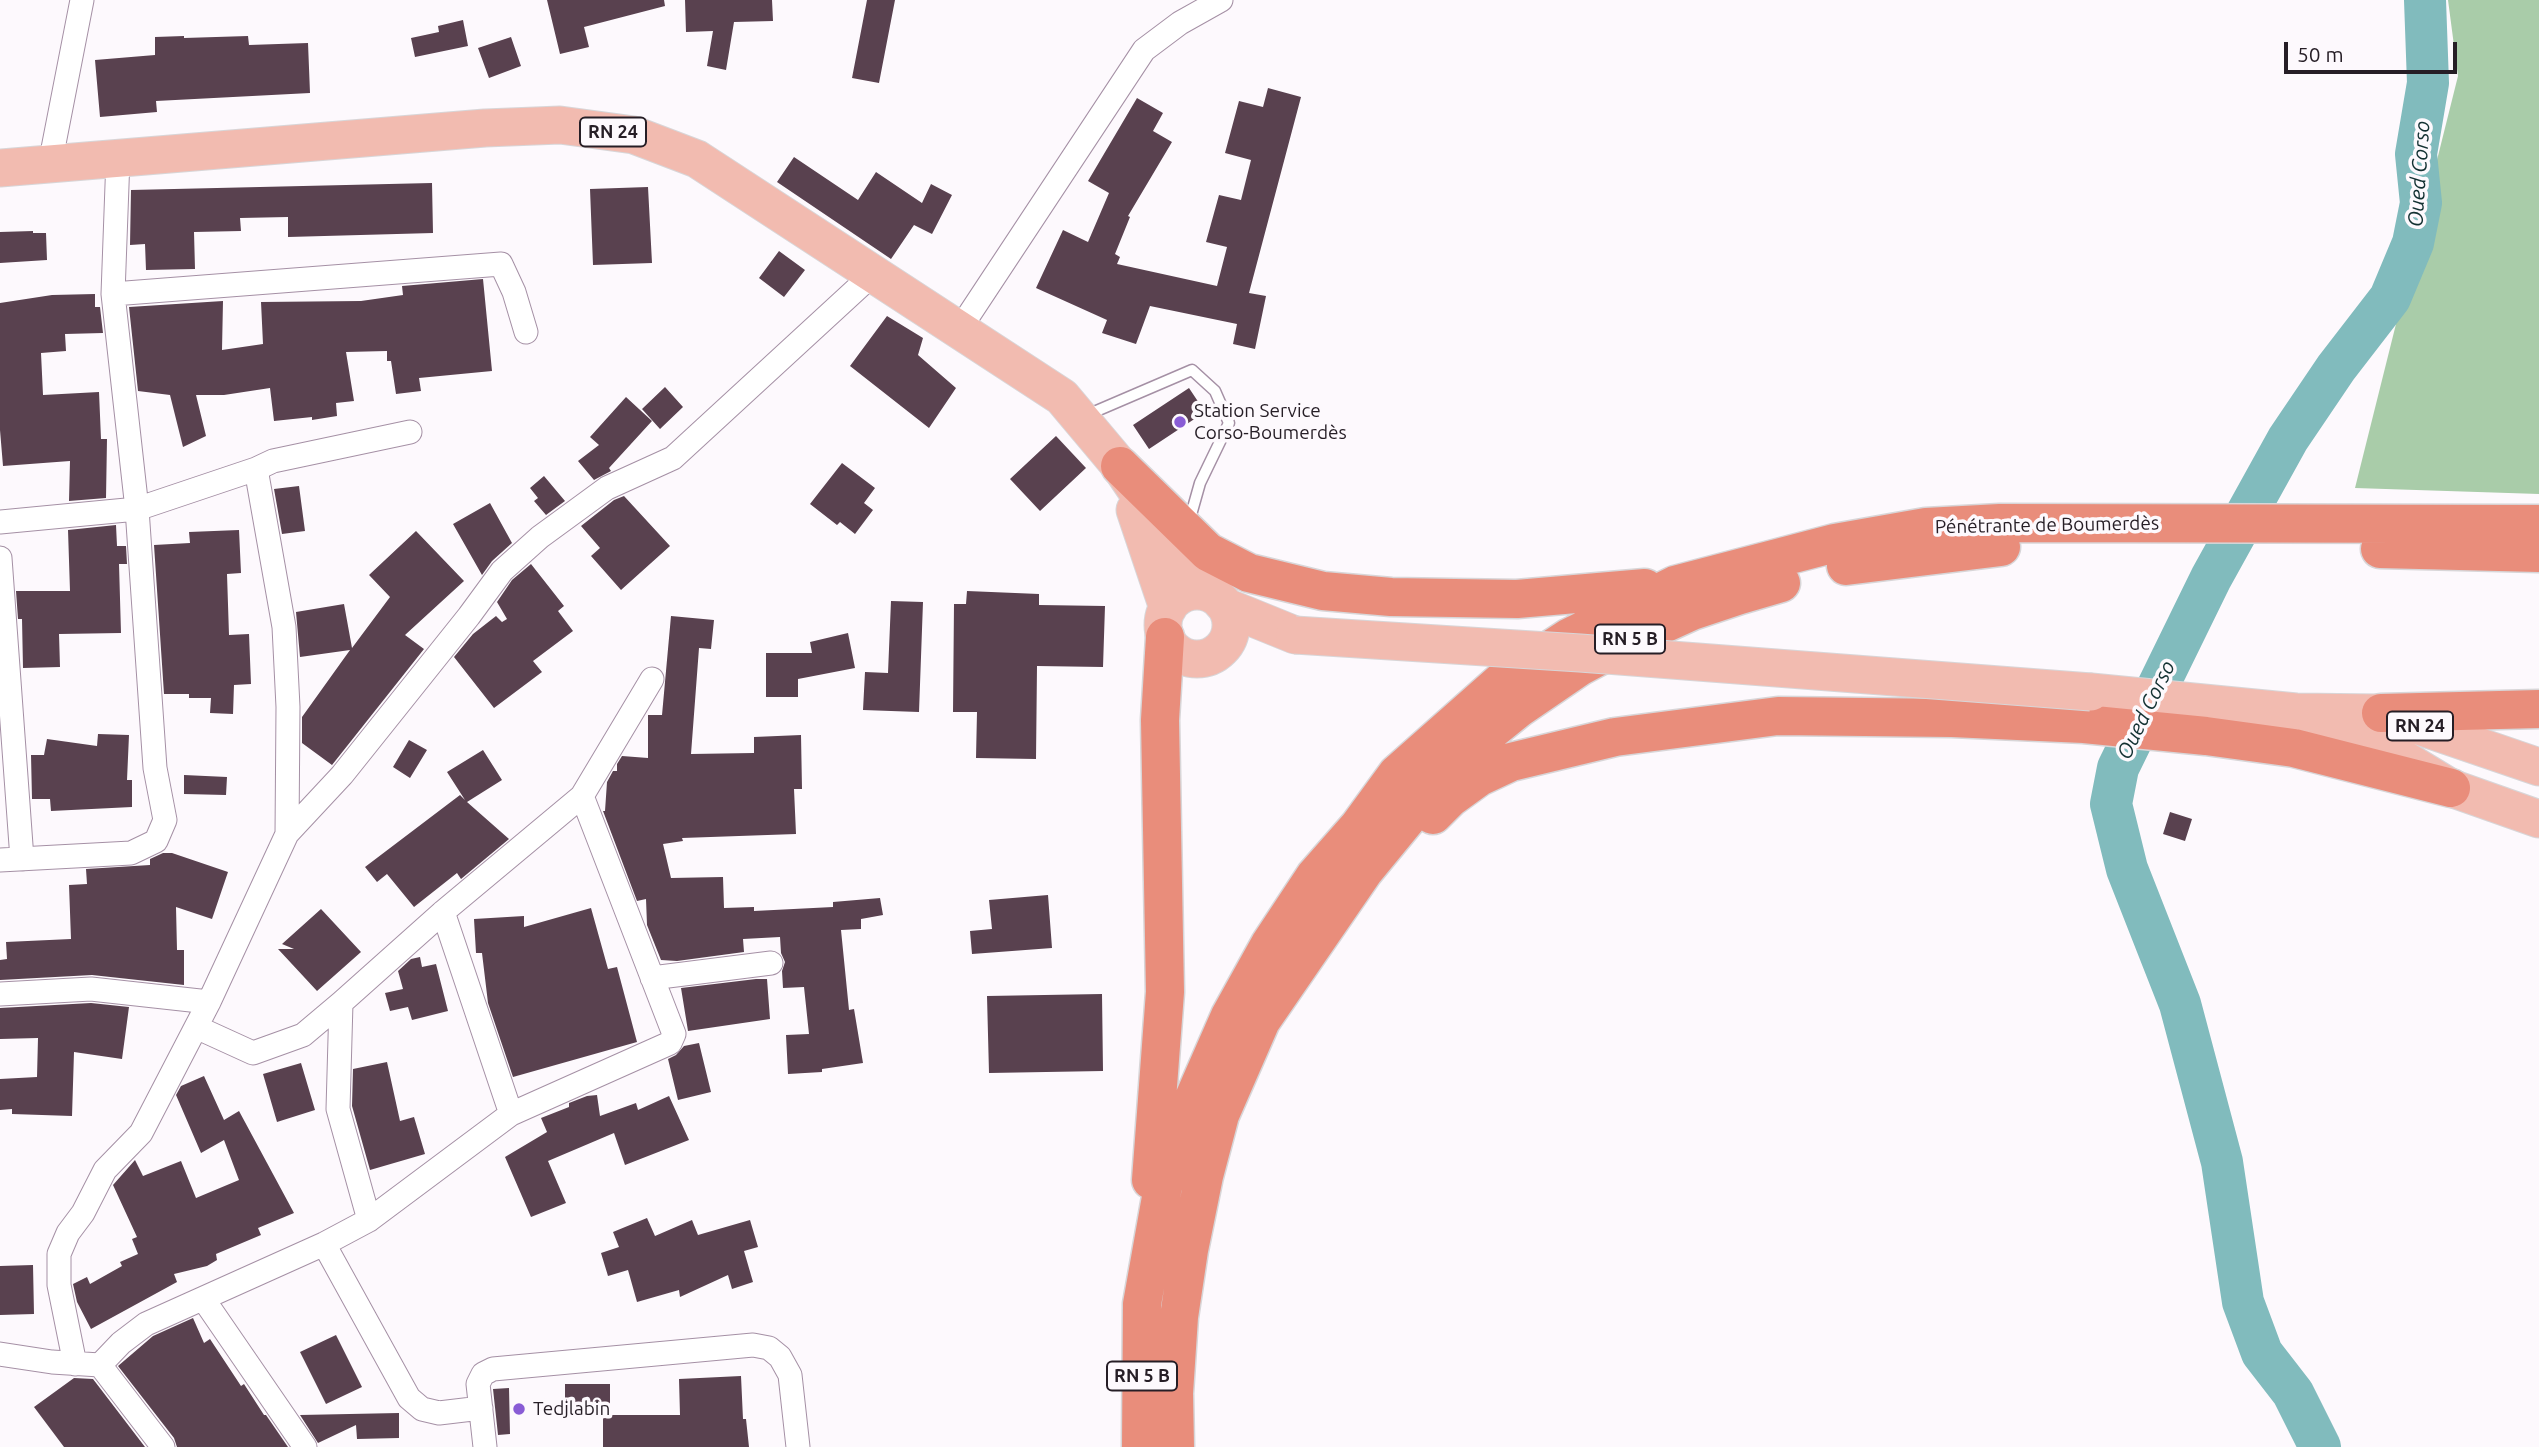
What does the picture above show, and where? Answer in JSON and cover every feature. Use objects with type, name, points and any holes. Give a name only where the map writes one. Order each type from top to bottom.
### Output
[{"type":"highway","points":[[1120,466],[1183,543],[1208,552],[1249,573],[1323,591],[1391,597],[1517,599],[1675,584]]},
{"type":"highway","name":"Pénétrante de Boumerdès","points":[[1141,1447],[1142,1304],[1163,1186],[1191,1105],[1230,1016],[1270,944],[1315,876],[1359,825],[1397,774],[1501,682],[1570,636],[1675,584],[1835,543],[1926,527],[2000,523],[2539,524]]},
{"type":"highway","name":"Pénétrante de Boumerdès","points":[[1175,1447],[1174,1393],[1179,1317],[1189,1250],[1220,1115],[1261,1021],[1364,871],[1456,758],[1519,708],[1579,667],[1635,636],[1740,594],[1841,567],[2000,547],[2352,548],[2539,552]]},
{"type":"highway","points":[[2408,551],[2539,577]]},
{"type":"highway","points":[[1142,1304],[1165,992],[1160,720],[1166,622]]},
{"type":"highway","name":"RN 24","points":[[2381,713],[2539,709]]},
{"type":"highway","points":[[1261,1021],[1416,832],[1450,798],[1479,777],[1511,762],[1615,737],[1778,716],[1952,718],[2084,724],[2294,748],[2451,788]]},
{"type":"main road","name":"RN 24","points":[[0,168],[485,128],[560,125],[634,135],[697,159],[1062,397],[1120,466]]},
{"type":"main road","points":[[1120,466],[1171,647],[1180,655],[1204,659],[1294,635]]},
{"type":"main road","points":[[1183,543],[1226,607],[1232,625],[1224,646],[1204,659]]},
{"type":"main road","points":[[1166,622],[1180,596],[1191,592],[1208,593],[1218,598],[1226,607],[1294,635]]},
{"type":"main road","name":"RN 24","points":[[1294,635],[1649,658],[2091,692],[2296,712],[2381,713],[2539,767]]},
{"type":"main road","points":[[2296,712],[2387,749],[2451,788],[2539,819]]},
{"type":"street","points":[[50,164],[82,0]]},
{"type":"street","points":[[959,330],[1144,50],[1180,23],[1221,0]]},
{"type":"street","points":[[0,558],[11,860],[131,853],[156,841],[165,820],[155,768],[137,509],[113,294],[118,158]]},
{"type":"street","points":[[113,294],[501,264],[514,292],[526,332]]},
{"type":"street","points":[[75,1364],[59,1285],[59,1254],[68,1233],[83,1213],[105,1170],[141,1133],[209,1002],[287,834],[342,775],[469,617],[502,571],[540,537],[607,488],[673,458],[873,274]]},
{"type":"street","points":[[0,522],[137,509],[273,461],[410,432]]},
{"type":"street","points":[[256,469],[284,627],[288,707],[287,834]]},
{"type":"street","points":[[196,1027],[253,1053],[303,1035],[443,912],[582,796],[652,679]]},
{"type":"street","points":[[0,1354],[100,1365],[121,1343],[146,1324],[204,1300],[369,1220],[511,1114],[670,1043],[674,1034],[582,796]]},
{"type":"street","points":[[443,912],[511,1114]]},
{"type":"street","points":[[652,978],[771,963]]},
{"type":"street","points":[[0,993],[91,989],[209,1002]]},
{"type":"street","points":[[341,1003],[338,1109],[369,1220]]},
{"type":"street","points":[[324,1244],[409,1398],[422,1409],[439,1413],[481,1408]]},
{"type":"street","points":[[204,1300],[305,1447]]},
{"type":"street","points":[[485,1447],[478,1384],[483,1374],[493,1369],[753,1345],[769,1348],[780,1357],[790,1375],[798,1447]]},
{"type":"street","points":[[100,1365],[163,1447]]},
{"type":"lane","points":[[1080,418],[1192,370],[1215,391],[1229,423],[1200,483],[1183,543]]},
{"type":"green space","points":[[2448,0],[2539,0],[2539,494],[2355,488],[2458,76]]},
{"type":"building","points":[[547,0],[664,0],[665,6],[584,27],[589,47],[560,54]]},
{"type":"building","points":[[685,0],[772,0],[773,21],[734,22],[726,70],[707,66],[713,31],[686,32]]},
{"type":"building","points":[[867,0],[895,0],[879,83],[852,78]]},
{"type":"building","points":[[463,20],[468,46],[415,57],[411,38],[439,32],[438,26]]},
{"type":"building","points":[[248,36],[249,45],[308,43],[310,93],[156,101],[157,112],[100,117],[95,60],[155,55],[155,37]]},
{"type":"building","points":[[511,37],[521,66],[489,78],[478,48]]},
{"type":"building","points":[[1268,88],[1301,97],[1249,293],[1266,296],[1255,349],[1233,344],[1237,324],[1150,306],[1136,344],[1102,333],[1107,320],[1036,288],[1063,230],[1088,242],[1109,193],[1088,181],[1137,98],[1163,113],[1153,131],[1172,142],[1128,216],[1130,217],[1115,254],[1120,257],[1117,264],[1217,286],[1227,247],[1206,242],[1219,195],[1241,200],[1251,160],[1225,153],[1239,101],[1263,107]]},
{"type":"building","points":[[794,157],[858,200],[876,172],[922,203],[931,184],[952,195],[932,234],[914,225],[891,259],[777,182]]},
{"type":"building","points":[[432,183],[433,233],[288,237],[288,217],[240,218],[241,231],[194,232],[195,269],[146,270],[145,244],[130,245],[131,190]]},
{"type":"building","points":[[648,187],[652,263],[593,265],[590,189]]},
{"type":"building","points":[[0,232],[46,233],[47,260],[0,263]]},
{"type":"building","points":[[779,251],[805,270],[784,297],[759,278]]},
{"type":"building","points":[[483,279],[492,371],[419,378],[421,391],[396,394],[387,351],[346,352],[354,401],[336,403],[337,416],[274,421],[270,388],[224,395],[196,395],[206,436],[183,447],[170,395],[138,391],[129,307],[223,301],[222,350],[263,344],[261,302],[361,301],[403,295],[402,286]]},
{"type":"building","points":[[95,294],[95,307],[100,307],[103,333],[65,334],[66,351],[41,353],[43,395],[99,392],[101,439],[107,439],[106,498],[69,501],[70,461],[3,466],[0,430],[0,303],[52,295]]},
{"type":"building","points":[[887,316],[923,338],[918,355],[956,388],[929,428],[850,366]]},
{"type":"building","points":[[665,387],[683,407],[660,429],[642,409]]},
{"type":"building","points":[[1189,388],[1205,412],[1149,449],[1133,425]]},
{"type":"building","points":[[626,397],[652,421],[609,468],[611,471],[594,480],[578,461],[599,445],[590,437]]},
{"type":"building","points":[[1056,436],[1086,468],[1040,511],[1010,479]]},
{"type":"building","points":[[842,463],[875,488],[864,503],[873,510],[855,534],[840,522],[837,525],[810,504]]},
{"type":"building","points":[[544,476],[565,501],[546,515],[534,501],[538,498],[530,488]]},
{"type":"building","points":[[299,486],[305,531],[282,534],[274,489]]},
{"type":"building","points":[[624,496],[670,546],[621,590],[591,556],[600,548],[581,526],[614,500]]},
{"type":"building","points":[[490,503],[512,543],[492,561],[482,575],[453,524]]},
{"type":"building","points":[[116,525],[117,546],[126,546],[127,564],[119,564],[121,633],[59,634],[60,667],[23,668],[22,619],[18,619],[16,591],[70,591],[68,530]]},
{"type":"building","points":[[239,530],[241,573],[227,574],[229,635],[249,634],[251,684],[234,685],[233,714],[210,713],[211,698],[189,698],[189,694],[164,694],[154,545],[190,543],[189,532]]},
{"type":"building","points":[[416,531],[464,581],[405,635],[424,649],[332,765],[302,743],[302,717],[350,650],[300,657],[296,612],[344,604],[352,648],[390,597],[369,575]]},
{"type":"building","points":[[531,564],[564,606],[558,611],[573,631],[533,661],[542,672],[494,708],[454,657],[473,634],[496,616],[502,622],[507,619],[497,602],[512,580]]},
{"type":"building","points":[[967,591],[1039,594],[1039,605],[1105,606],[1103,667],[1037,666],[1036,759],[976,758],[977,712],[953,712],[954,604],[966,604]]},
{"type":"building","points":[[891,601],[923,602],[919,712],[863,710],[865,672],[888,673]]},
{"type":"building","points":[[671,616],[714,620],[711,649],[699,648],[691,754],[754,753],[754,737],[801,735],[802,789],[794,789],[796,834],[682,838],[683,841],[663,844],[671,878],[723,877],[724,908],[754,907],[754,911],[833,907],[833,902],[880,898],[883,915],[861,919],[861,929],[841,930],[849,1010],[854,1009],[863,1063],[822,1069],[822,1072],[788,1074],[786,1035],[809,1034],[804,987],[783,988],[782,971],[785,962],[781,953],[780,937],[743,939],[744,952],[677,961],[661,960],[647,925],[646,899],[637,901],[603,811],[607,782],[613,771],[617,771],[617,764],[622,756],[648,758],[648,715],[662,715]]},
{"type":"building","points":[[848,633],[855,668],[798,679],[798,697],[766,697],[766,653],[812,653],[810,642]]},
{"type":"building","points":[[98,734],[129,735],[127,780],[132,780],[132,807],[51,811],[50,799],[32,799],[31,755],[44,755],[47,739],[97,746]]},
{"type":"building","points":[[409,740],[427,750],[410,778],[393,767]]},
{"type":"building","points":[[483,750],[502,780],[467,802],[509,839],[461,879],[457,873],[414,907],[387,874],[377,882],[365,867],[460,795],[465,800],[447,772]]},
{"type":"building","points":[[184,775],[227,777],[226,795],[184,794]]},
{"type":"building","points":[[2170,812],[2192,819],[2185,841],[2163,834]]},
{"type":"building","points":[[163,853],[172,853],[228,872],[212,919],[176,907],[177,950],[184,950],[184,985],[92,975],[0,980],[0,960],[7,959],[6,942],[71,939],[69,885],[87,884],[86,869],[150,865],[150,859]]},
{"type":"building","points":[[1048,895],[1052,948],[972,954],[970,931],[992,929],[989,900]]},
{"type":"building","points":[[591,908],[608,969],[617,967],[637,1042],[513,1077],[488,1003],[482,953],[476,953],[474,919],[524,916],[524,927]]},
{"type":"building","points":[[321,909],[361,952],[317,991],[278,949],[294,949],[282,944]]},
{"type":"building","points":[[420,957],[422,967],[436,964],[448,1011],[412,1020],[408,1007],[390,1011],[385,993],[403,989],[398,971],[411,959]]},
{"type":"building","points":[[767,979],[770,1019],[688,1031],[681,988]]},
{"type":"building","points":[[1102,994],[1103,1071],[989,1073],[987,996]]},
{"type":"building","points":[[91,1003],[129,1007],[122,1059],[74,1052],[72,1116],[12,1114],[12,1109],[0,1110],[0,1079],[37,1077],[38,1038],[0,1039],[0,1008]]},
{"type":"building","points":[[699,1043],[711,1092],[678,1100],[668,1059],[684,1046]]},
{"type":"building","points":[[387,1062],[400,1121],[414,1117],[425,1154],[370,1170],[352,1106],[353,1069]]},
{"type":"building","points":[[301,1063],[315,1110],[277,1122],[263,1074]]},
{"type":"building","points":[[204,1076],[224,1120],[239,1111],[294,1213],[258,1228],[261,1235],[216,1254],[217,1260],[207,1266],[174,1274],[177,1282],[91,1329],[77,1302],[73,1284],[87,1277],[90,1284],[122,1266],[120,1262],[138,1254],[132,1239],[137,1237],[113,1185],[135,1160],[143,1176],[181,1161],[196,1198],[239,1180],[224,1140],[201,1153],[176,1095],[181,1086]]},
{"type":"building","points":[[597,1095],[600,1116],[636,1103],[638,1110],[669,1096],[689,1140],[625,1165],[614,1133],[548,1161],[566,1203],[531,1217],[505,1157],[547,1132],[541,1118],[569,1107],[569,1103]]},
{"type":"building","points":[[647,1218],[655,1236],[692,1220],[698,1235],[750,1220],[758,1247],[744,1251],[753,1282],[732,1289],[728,1275],[680,1297],[679,1290],[637,1302],[628,1270],[608,1276],[601,1253],[619,1247],[613,1232]]},
{"type":"building","points":[[33,1265],[34,1314],[0,1315],[0,1266]]},
{"type":"building","points":[[193,1318],[204,1343],[210,1339],[241,1386],[244,1384],[288,1447],[177,1447],[174,1438],[118,1366],[153,1336]]},
{"type":"building","points":[[336,1335],[362,1387],[326,1404],[300,1352]]},
{"type":"building","points":[[741,1376],[743,1419],[746,1419],[749,1447],[603,1447],[603,1416],[565,1417],[565,1384],[610,1384],[610,1415],[680,1415],[679,1379]]},
{"type":"building","points":[[74,1378],[93,1379],[145,1447],[64,1447],[34,1407]]},
{"type":"building","points":[[509,1388],[510,1434],[498,1435],[493,1389]]},
{"type":"building","points":[[399,1413],[399,1438],[357,1439],[356,1425],[318,1443],[300,1415]]},
{"type":"waterway","name":"Oued Corso","points":[[2320,1447],[2293,1393],[2262,1353],[2243,1302],[2222,1162],[2180,1004],[2127,869],[2111,804],[2118,768],[2211,578],[2288,439],[2336,368],[2390,298],[2413,243],[2421,203],[2416,154],[2428,83],[2425,0]]},
{"type":"place","name":"Station Service Corso-Boumerdès","points":[[1180,422]]},
{"type":"place","name":"Tedjlabin","points":[[519,1409]]}]
